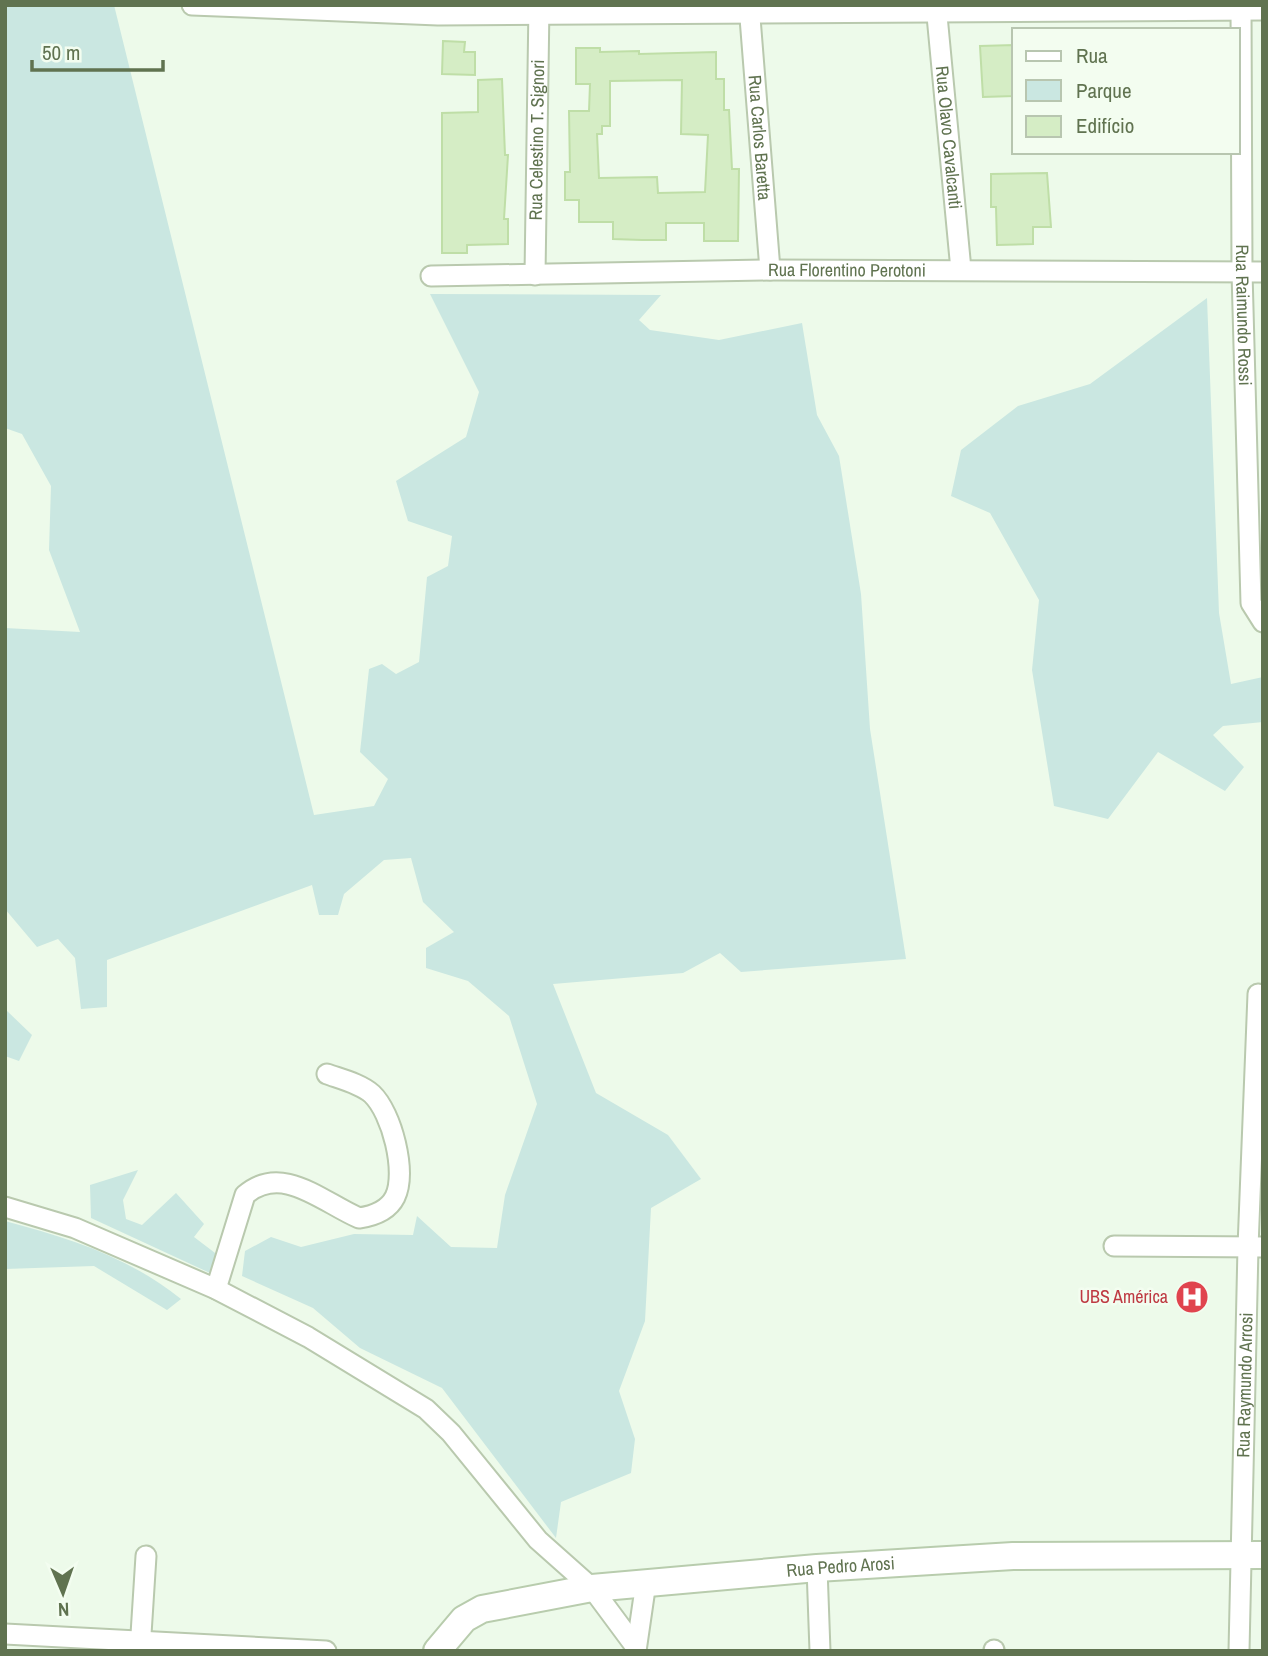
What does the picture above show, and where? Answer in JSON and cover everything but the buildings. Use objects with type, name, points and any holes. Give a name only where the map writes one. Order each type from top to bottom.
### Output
[{"type":"street","points":[[192,5],[438,15],[539,9],[1263,10]]},
{"type":"street","name":"Rua Carlos Baretta","points":[[749,8],[770,270]]},
{"type":"street","name":"Rua Olavo Cavalcanti","points":[[936,8],[961,270]]},
{"type":"street","name":"Rua Raimundo Rossi","points":[[1241,8],[1242,272],[1251,603],[1263,622]]},
{"type":"street","name":"Rua Celestino T. Signori","points":[[535,275],[539,9]]},
{"type":"street","name":"Rua Florentino Perotoni","points":[[431,276],[770,270],[1263,272]]},
{"type":"street","name":"Rua Raymundo Arrosi","points":[[1239,1651],[1251,1555],[1258,994]]},
{"type":"street","points":[[216,1289],[245,1195],[257,1185],[280,1181],[303,1188],[359,1218],[381,1212],[395,1199],[399,1181],[398,1157],[384,1113],[372,1094],[327,1074]]},
{"type":"street","points":[[5,1207],[75,1228],[216,1289],[308,1337],[426,1409],[451,1433],[538,1540],[592,1588],[636,1649]]},
{"type":"street","points":[[1114,1245],[1255,1247]]},
{"type":"street","name":"Rua Pedro Arosi","points":[[437,1651],[464,1619],[482,1609],[592,1588],[646,1581],[1013,1556],[1251,1555]]},
{"type":"street","points":[[140,1645],[146,1556]]},
{"type":"street","points":[[817,1568],[820,1651]]},
{"type":"street","points":[[636,1649],[646,1581]]},
{"type":"street","points":[[5,1634],[140,1645],[326,1651]]},
{"type":"green space","points":[[5,5],[114,5],[314,815],[374,806],[388,779],[360,752],[369,669],[382,664],[396,674],[419,662],[427,577],[448,566],[452,536],[408,521],[396,481],[466,437],[479,392],[430,294],[661,295],[639,320],[650,330],[719,340],[802,323],[817,415],[839,456],[861,594],[870,729],[906,959],[741,972],[720,953],[683,973],[553,984],[596,1093],[668,1135],[701,1179],[651,1208],[645,1321],[619,1391],[635,1439],[631,1473],[561,1502],[556,1538],[442,1388],[360,1348],[313,1308],[242,1276],[245,1251],[271,1237],[301,1247],[354,1234],[413,1235],[417,1216],[451,1247],[497,1248],[505,1195],[537,1104],[509,1016],[468,981],[426,968],[426,948],[454,932],[423,902],[411,858],[384,860],[344,894],[338,915],[319,915],[312,885],[107,960],[107,1007],[81,1009],[75,958],[58,939],[37,947],[5,909],[5,628],[80,632],[49,550],[51,486],[22,434],[5,428]]},
{"type":"green space","points":[[1207,298],[1219,613],[1231,684],[1263,677],[1263,722],[1223,726],[1213,735],[1244,767],[1225,791],[1158,752],[1108,819],[1054,806],[1032,670],[1039,600],[990,513],[951,496],[961,450],[1018,406],[1090,384]]},
{"type":"green space","points":[[5,1009],[32,1035],[19,1061],[5,1056]]},
{"type":"green space","points":[[138,1170],[123,1200],[126,1219],[142,1225],[176,1193],[204,1224],[194,1237],[219,1256],[210,1273],[91,1218],[90,1185]]},
{"type":"green space","points":[[5,1221],[52,1234],[119,1260],[141,1271],[181,1299],[167,1310],[94,1266],[5,1269]]},
{"type":"place","name":"UBS América","points":[[1192,1297]]}]
